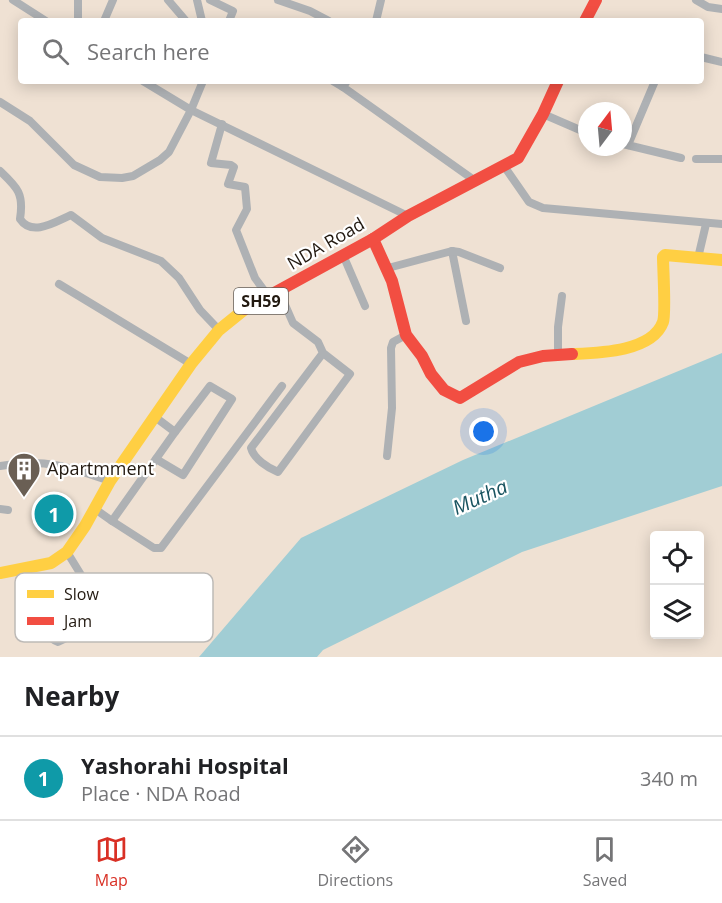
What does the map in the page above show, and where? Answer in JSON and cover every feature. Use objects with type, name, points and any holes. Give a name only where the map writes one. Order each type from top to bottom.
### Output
[{"type":"main road","points":[[588,18],[596,0]]},
{"type":"main road","name":"NDA Road","points":[[67,552],[110,481],[191,364],[219,330],[243,310],[408,216],[518,158],[557,84]]},
{"type":"main road","points":[[373,238],[388,268],[406,335],[444,390],[460,398],[471,394],[524,360],[558,354],[613,351],[639,344],[654,336],[664,321],[663,257],[665,255],[722,260]]},
{"type":"main road","points":[[11,571],[51,563],[67,552]]},
{"type":"street","points":[[12,0],[41,18]]},
{"type":"street","points":[[78,0],[78,18]]},
{"type":"street","points":[[105,18],[113,0]]},
{"type":"street","points":[[168,0],[183,18]]},
{"type":"street","points":[[196,0],[201,18]]},
{"type":"street","points":[[210,0],[233,11],[230,18]]},
{"type":"street","points":[[278,0],[324,18]]},
{"type":"street","points":[[377,18],[381,0]]},
{"type":"street","points":[[696,0],[708,7],[722,9]]},
{"type":"street","points":[[704,58],[722,62]]},
{"type":"street","points":[[148,84],[191,110],[408,216]]},
{"type":"street","points":[[0,102],[30,120],[74,165],[100,177],[122,178],[133,176],[169,152],[202,84]]},
{"type":"street","points":[[345,84],[474,180]]},
{"type":"street","points":[[632,129],[654,84]]},
{"type":"street","points":[[543,114],[578,129]]},
{"type":"street","points":[[222,124],[211,163],[234,167],[228,184],[245,187],[247,209],[236,230],[255,278],[274,294],[293,322],[318,342],[323,353],[350,374],[278,472],[272,470],[255,457],[251,448],[323,353]]},
{"type":"street","points":[[632,146],[681,158]]},
{"type":"street","points":[[696,159],[722,159]]},
{"type":"street","points":[[504,166],[529,202],[536,206],[722,224]]},
{"type":"street","points":[[0,171],[10,180],[23,201],[20,219],[25,225],[46,226],[71,215],[102,238],[161,261],[179,278],[200,310],[219,330]]},
{"type":"street","points":[[698,258],[706,224]]},
{"type":"street","points":[[388,268],[452,251],[500,268]]},
{"type":"street","points":[[452,251],[466,321]]},
{"type":"street","points":[[343,255],[365,306]]},
{"type":"street","points":[[59,284],[191,364]]},
{"type":"street","points":[[558,354],[558,327],[562,296]]},
{"type":"street","points":[[387,456],[392,408],[392,348],[393,342],[406,335]]},
{"type":"street","points":[[112,521],[175,432],[210,386],[232,399],[183,476],[156,459]]},
{"type":"street","points":[[94,510],[154,548],[161,548],[282,386]]},
{"type":"street","points":[[155,417],[175,432]]},
{"type":"street","points":[[0,466],[44,462],[71,467],[110,481]]},
{"type":"street","points":[[67,552],[80,573]]},
{"type":"water","name":"Mutha","points":[[722,353],[722,486],[522,552],[323,650],[317,657],[199,657],[301,538],[463,460]]},
{"type":"traffic: slow","points":[[572,354],[623,349],[648,340],[657,332],[664,317],[663,257],[665,255],[722,260]]},
{"type":"traffic: slow","points":[[0,573],[51,563],[67,552],[85,526],[110,481],[191,364],[219,330],[245,309]]},
{"type":"traffic: jam","points":[[587,18],[596,0]]},
{"type":"traffic: jam","points":[[245,309],[373,239],[408,216],[518,158],[557,84]]},
{"type":"traffic: jam","points":[[373,239],[392,281],[406,335],[444,390],[460,398],[519,362],[543,356],[572,354]]},
{"type":"place","name":"Apartmment","points":[[24,498]]},
{"type":"place","name":"Yashorahi Hospital","points":[[54,514]]}]
